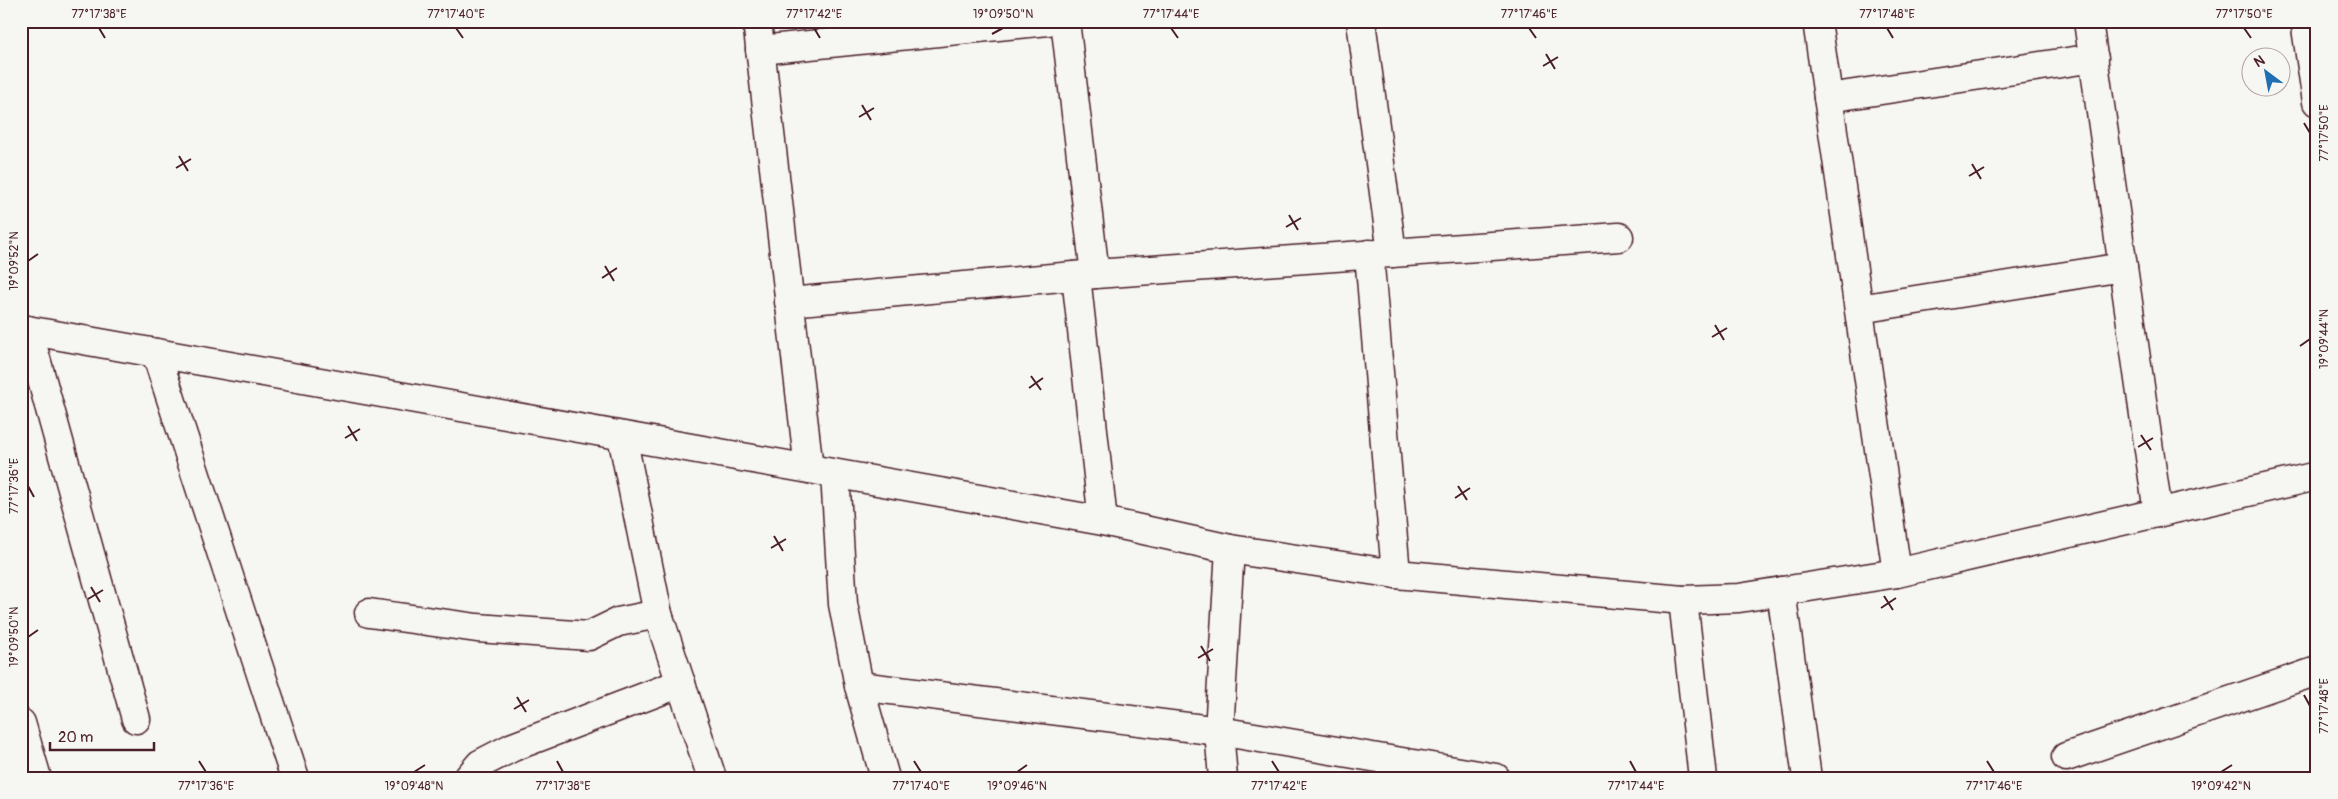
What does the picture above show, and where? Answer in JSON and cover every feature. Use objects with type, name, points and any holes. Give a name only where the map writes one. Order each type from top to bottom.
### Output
[{"type":"street","points":[[757,21],[789,302],[822,472],[843,604],[859,686],[885,778]]},
{"type":"street","points":[[760,50],[1048,21]]},
{"type":"street","points":[[1065,21],[1086,275],[1103,522]]},
{"type":"street","points":[[1361,21],[1380,254],[1396,574]]},
{"type":"street","points":[[1817,21],[1897,573]]},
{"type":"street","points":[[2088,21],[2158,513]]},
{"type":"street","points":[[2305,21],[2317,102]]},
{"type":"street","points":[[1828,98],[2094,58]]},
{"type":"street","points":[[789,302],[1086,275],[1619,237]]},
{"type":"street","points":[[1859,309],[2123,267]]},
{"type":"street","points":[[136,719],[25,330],[1103,522],[1230,549],[1396,574],[1683,600],[1739,598],[1897,573],[2317,476]]},
{"type":"street","points":[[156,353],[295,778]]},
{"type":"street","points":[[622,436],[658,614],[712,778]]},
{"type":"street","points":[[1223,778],[1219,731],[1230,549]]},
{"type":"street","points":[[1781,591],[1807,778]]},
{"type":"street","points":[[1683,600],[1703,778]]},
{"type":"street","points":[[369,613],[477,628],[589,636],[618,622],[658,614]]},
{"type":"street","points":[[2066,757],[2317,671]]},
{"type":"street","points":[[468,778],[480,764],[513,747],[681,683]]},
{"type":"street","points":[[859,686],[1219,731],[1371,767],[1496,778]]},
{"type":"street","points":[[21,723],[37,778]]}]
